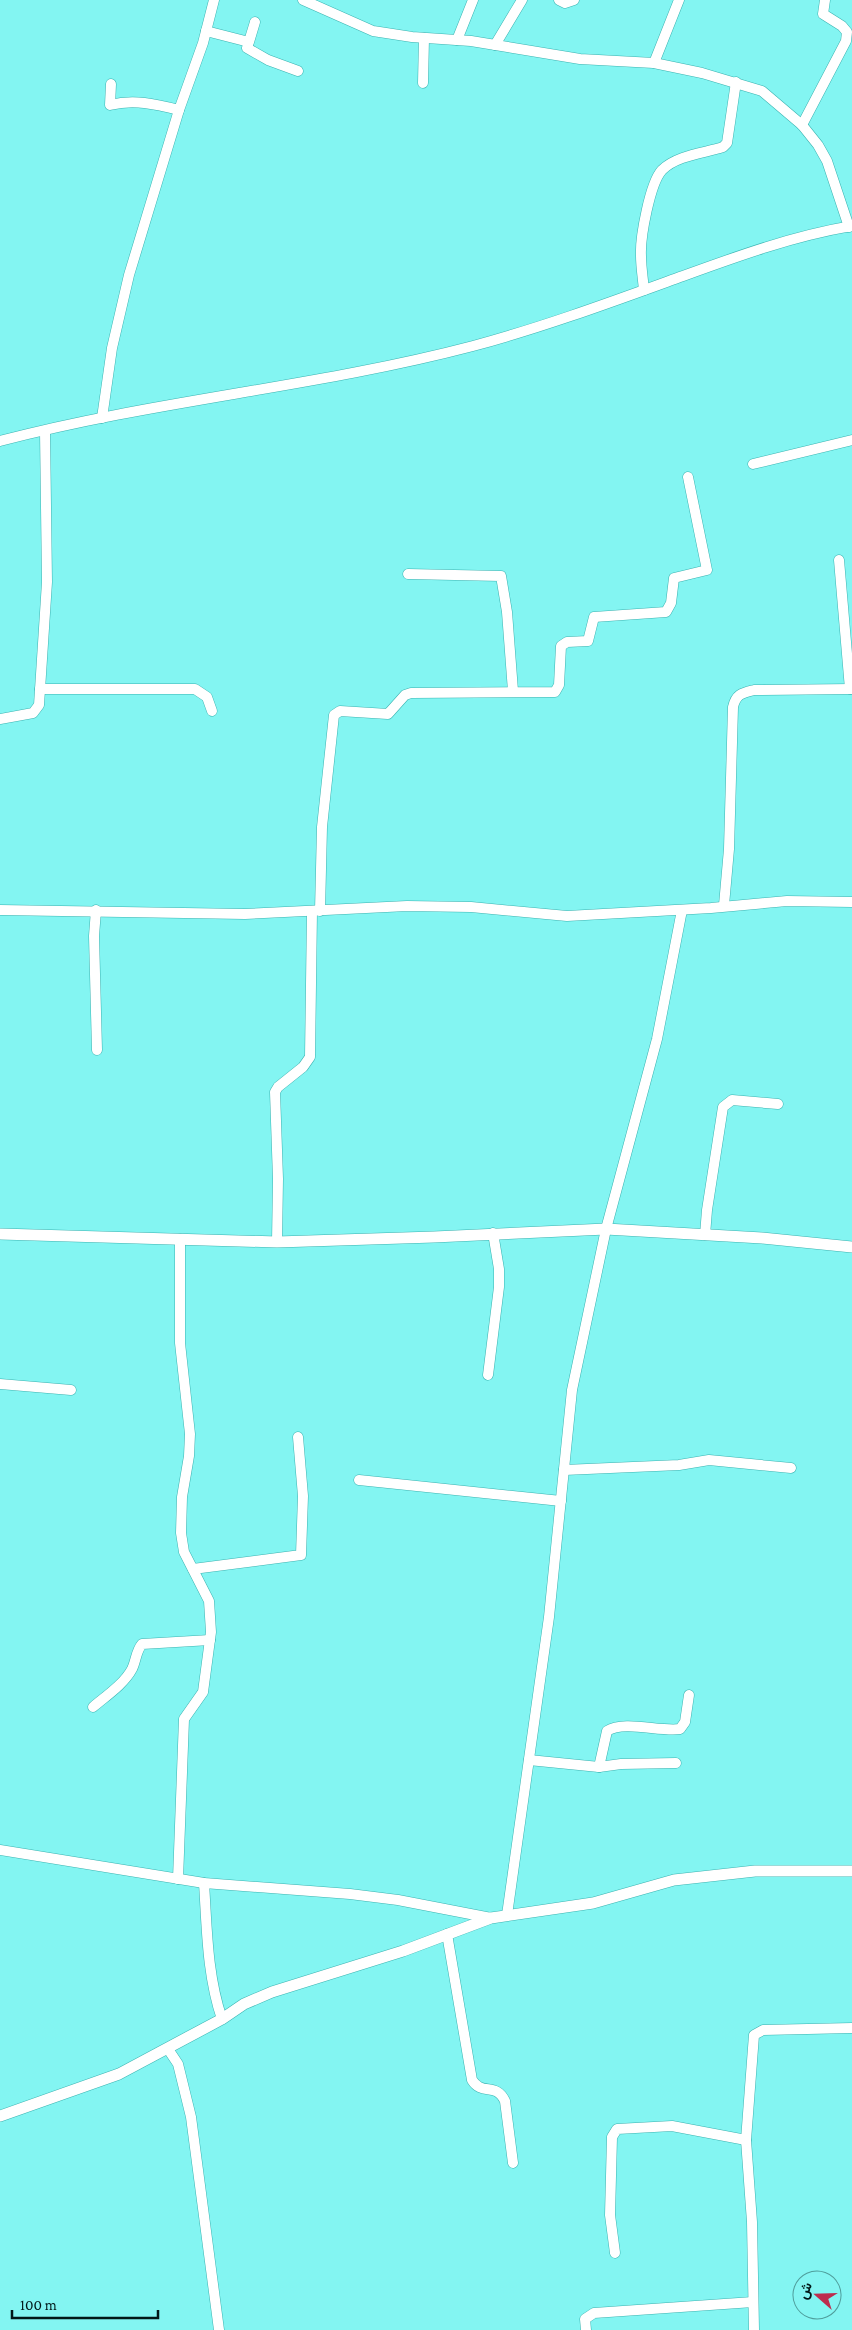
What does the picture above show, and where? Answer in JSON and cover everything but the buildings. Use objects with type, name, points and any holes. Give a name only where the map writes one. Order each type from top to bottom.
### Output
[{"type":"street","points":[[102,418],[112,348],[128,275],[179,110],[206,31],[214,0]]},
{"type":"street","points":[[0,441],[102,418],[412,362],[485,343],[768,246],[851,227],[827,161],[818,145],[802,125],[770,96],[736,82],[654,63],[580,59],[495,45],[373,31],[303,0]]},
{"type":"street","points":[[457,40],[473,0]]},
{"type":"street","points":[[495,45],[522,0]]},
{"type":"street","points":[[559,0],[565,3],[574,0]]},
{"type":"street","points":[[654,63],[679,0]]},
{"type":"street","points":[[802,125],[846,41],[847,32],[842,26],[824,14],[825,0]]},
{"type":"street","points":[[206,31],[249,42],[255,22],[247,48],[268,60],[298,70]]},
{"type":"street","points":[[423,83],[424,38]]},
{"type":"street","points":[[644,290],[641,255],[644,227],[656,181],[662,170],[676,160],[724,147],[727,143],[736,82]]},
{"type":"street","points":[[111,84],[110,105],[122,102],[141,102],[179,110]]},
{"type":"street","points":[[0,719],[33,713],[39,704],[47,582],[45,431]]},
{"type":"street","points":[[753,464],[852,440]]},
{"type":"street","points":[[277,1242],[278,1179],[275,1092],[278,1087],[303,1067],[310,1057],[316,911],[322,827],[334,715],[340,711],[388,714],[405,695],[411,692],[555,692],[559,685],[561,646],[567,642],[588,641],[591,638],[594,617],[666,612],[671,603],[672,582],[674,578],[705,573],[707,566],[688,477]]},
{"type":"street","points":[[724,905],[729,849],[732,707],[735,699],[740,694],[754,690],[851,689],[839,560]]},
{"type":"street","points":[[408,574],[501,576],[507,612],[513,691]]},
{"type":"street","points":[[40,689],[195,689],[207,697],[212,711]]},
{"type":"street","points":[[0,910],[96,910],[245,914],[407,906],[470,908],[567,916],[682,910],[787,901],[852,902]]},
{"type":"street","points":[[96,910],[94,936],[97,1050]]},
{"type":"street","points":[[507,1915],[549,1617],[572,1390],[606,1229],[657,1039],[682,910]]},
{"type":"street","points":[[705,1235],[706,1210],[722,1107],[732,1100],[778,1104]]},
{"type":"street","points":[[0,1234],[277,1242],[606,1229],[852,1247]]},
{"type":"street","points":[[488,1375],[499,1287],[499,1269],[493,1233]]},
{"type":"street","points":[[178,1879],[184,1719],[203,1692],[210,1640],[209,1601],[184,1552],[181,1533],[182,1497],[190,1456],[190,1434],[180,1343],[180,1239]]},
{"type":"street","points":[[0,1384],[71,1390]]},
{"type":"street","points":[[193,1569],[300,1555],[303,1496],[298,1437]]},
{"type":"street","points":[[564,1470],[679,1466],[709,1460],[791,1468]]},
{"type":"street","points":[[359,1480],[561,1501]]},
{"type":"street","points":[[93,1708],[125,1678],[132,1668],[138,1648],[142,1644],[210,1640]]},
{"type":"street","points":[[599,1767],[607,1731],[612,1728],[624,1727],[680,1729],[686,1722],[689,1695]]},
{"type":"street","points":[[529,1760],[599,1767],[621,1764],[676,1763]]},
{"type":"street","points":[[0,1850],[204,1883],[350,1894],[398,1900],[491,1918]]},
{"type":"street","points":[[0,2116],[119,2074],[222,2019],[244,2004],[272,1992],[491,1918],[593,1903],[651,1885],[691,1877],[755,1871],[852,1871]]},
{"type":"street","points":[[204,1883],[208,1955],[214,1994],[222,2019]]},
{"type":"street","points":[[447,1934],[472,2080],[481,2088],[498,2090],[506,2101],[513,2163]]},
{"type":"street","points":[[754,2330],[752,2222],[746,2140],[754,2036],[763,2030],[852,2028]]},
{"type":"street","points":[[168,2049],[178,2064],[191,2117],[219,2330]]},
{"type":"street","points":[[615,2253],[610,2214],[612,2136],[617,2128],[672,2126],[746,2140]]},
{"type":"street","points":[[586,2330],[586,2319],[594,2313],[753,2302]]}]
